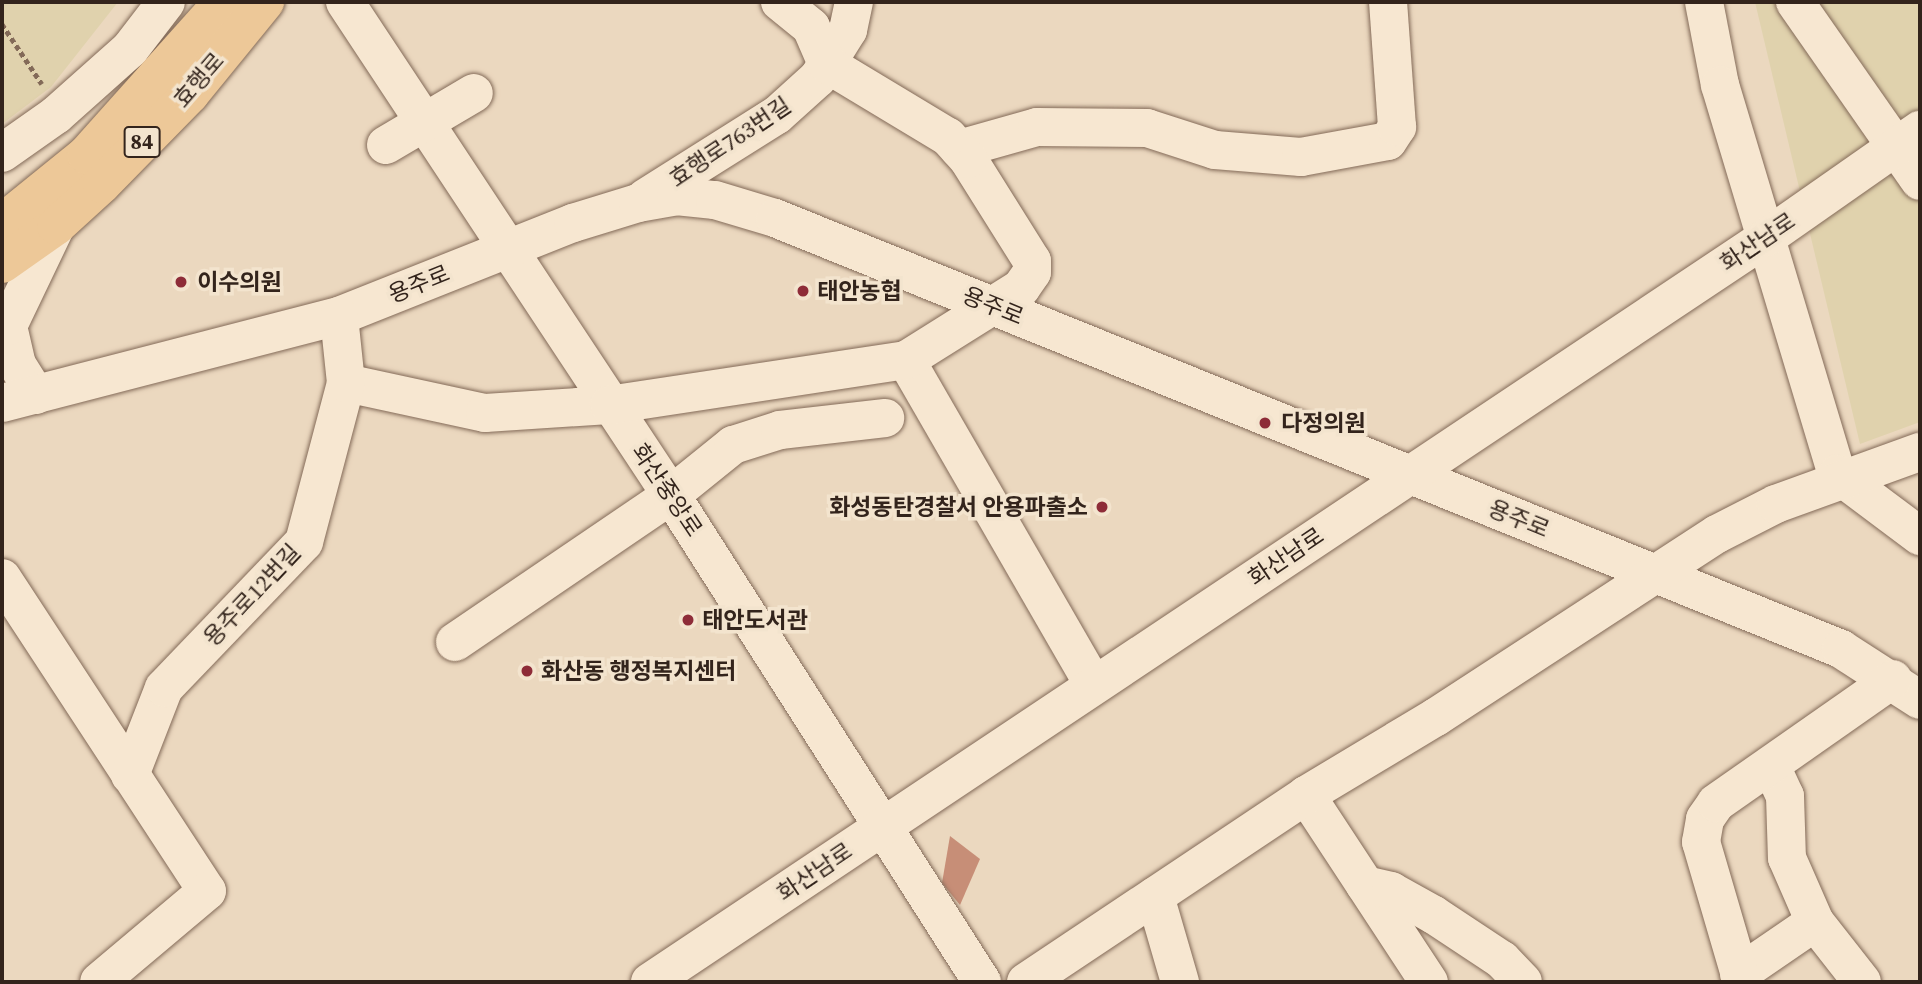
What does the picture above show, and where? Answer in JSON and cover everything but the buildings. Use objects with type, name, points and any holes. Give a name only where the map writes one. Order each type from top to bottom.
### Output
[{"type":"main road","name":"효행로","points":[[2,223],[86,155],[223,2]]},
{"type":"main road","name":"효행로","points":[[2,264],[56,226],[190,94],[265,2]]},
{"type":"street","points":[[2,153],[56,115],[130,49],[166,2]]},
{"type":"street","name":"화산중앙로","points":[[345,2],[671,495],[982,982]]},
{"type":"street","points":[[346,383],[485,413],[609,405],[906,360],[1021,288],[1032,272],[1032,261],[959,149],[948,137],[827,64],[811,27],[780,2]]},
{"type":"street","name":"효행로763번길","points":[[638,203],[777,115],[818,78],[848,30],[854,2]]},
{"type":"street","points":[[959,149],[1037,127],[1147,128],[1215,150],[1301,157],[1388,141],[1397,127],[1388,2]]},
{"type":"street","points":[[1704,2],[1720,85],[1837,474],[1920,536]]},
{"type":"street","points":[[1795,2],[1908,138],[1920,181]]},
{"type":"street","points":[[386,145],[427,124],[474,93]]},
{"type":"street","name":"화산남로","points":[[650,982],[1767,237],[1908,138]]},
{"type":"street","name":"용주로","points":[[56,226],[8,326],[17,365],[13,396],[340,316],[508,248],[638,203],[676,196],[727,204],[775,218],[1841,649],[1907,689]]},
{"type":"street","name":"용주로12번길","points":[[130,775],[164,688],[304,542],[346,383],[340,316]]},
{"type":"street","points":[[906,360],[1094,685]]},
{"type":"street","points":[[455,642],[671,495],[733,444],[780,430],[885,418]]},
{"type":"street","points":[[1026,982],[1306,795],[1752,516],[1920,452]]},
{"type":"street","points":[[2,578],[207,891],[99,982]]},
{"type":"street","points":[[1815,922],[1741,978],[1701,842],[1705,819],[1716,803],[1771,766],[1907,689]]},
{"type":"street","points":[[1771,766],[1785,796],[1787,858],[1815,922],[1862,982]]},
{"type":"street","points":[[1306,795],[1429,982]]},
{"type":"street","points":[[1365,885],[1391,891],[1434,915],[1503,960],[1523,982]]},
{"type":"street","points":[[1155,896],[1180,982]]},
{"type":"shaded area","points":[[2,2],[118,2],[51,87],[2,124]]},
{"type":"shaded area","points":[[1755,2],[1920,2],[1920,422],[1860,444]]},
{"type":"place","name":"이수의원","points":[[181,282]]},
{"type":"place","name":"태안농협","points":[[803,291]]},
{"type":"place","name":"다정의원","points":[[1265,423]]},
{"type":"place","name":"화성동탄경찰서 안용파출소","points":[[1102,507]]},
{"type":"place","name":"태안도서관","points":[[688,620]]},
{"type":"place","name":"화산동 행정복지센터","points":[[527,671]]}]
